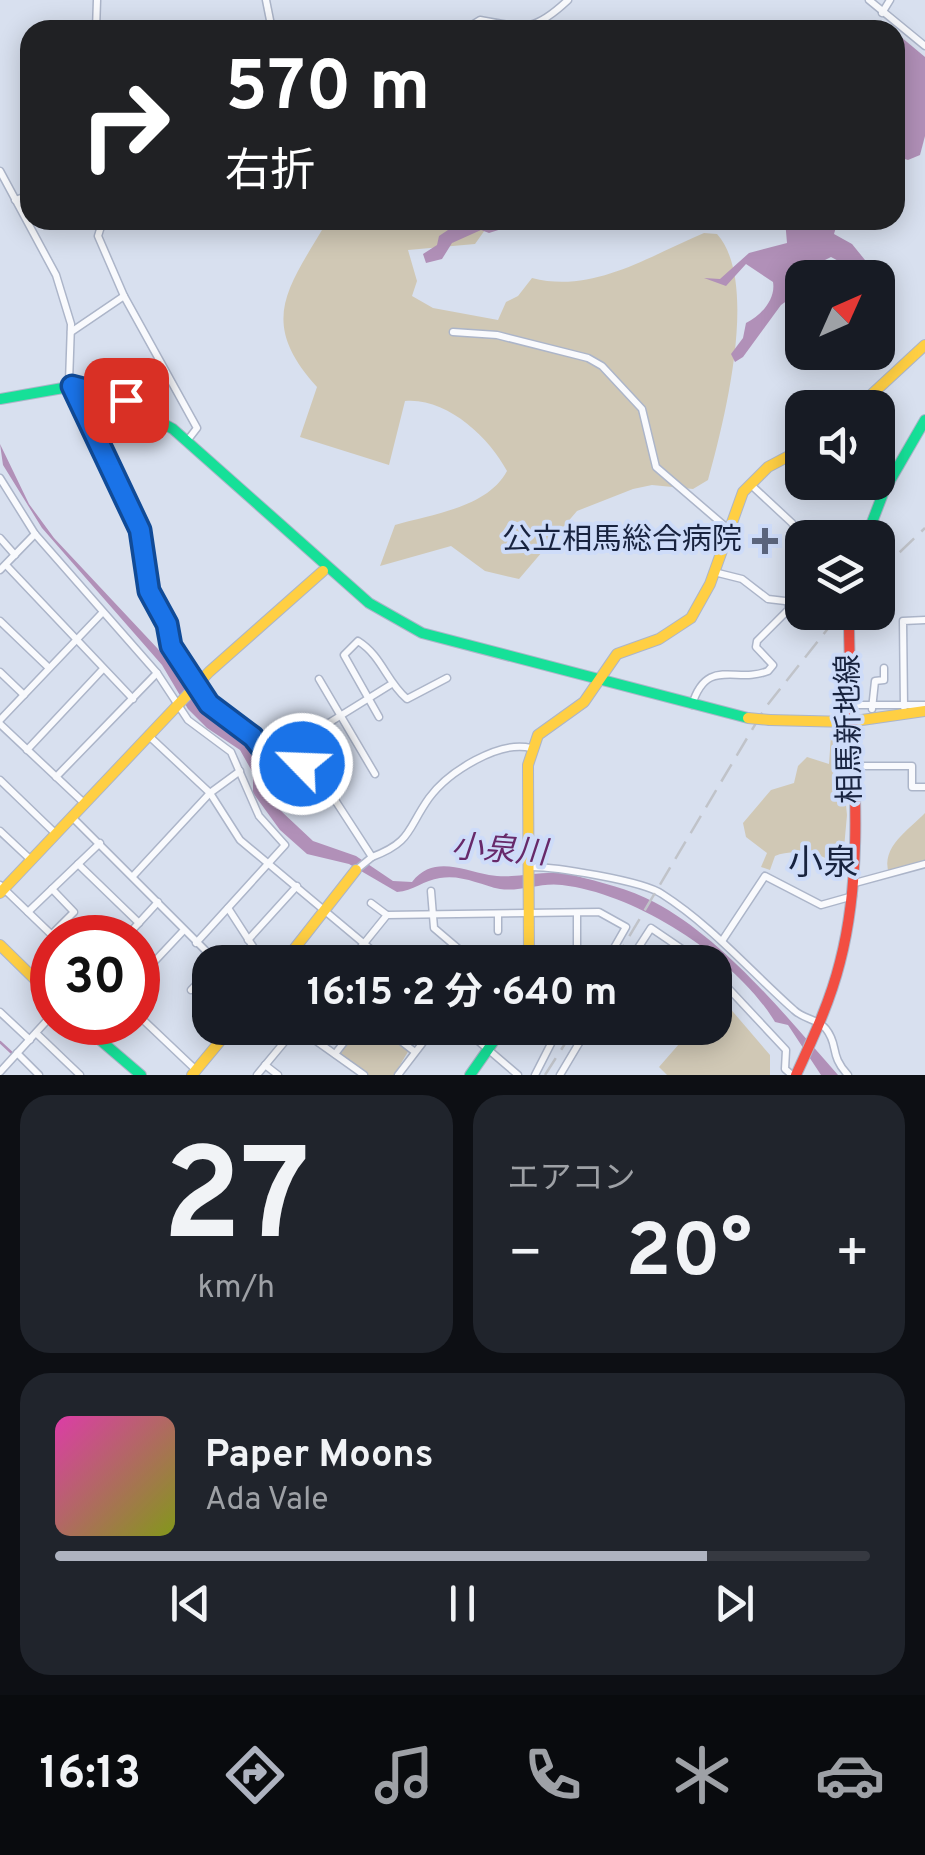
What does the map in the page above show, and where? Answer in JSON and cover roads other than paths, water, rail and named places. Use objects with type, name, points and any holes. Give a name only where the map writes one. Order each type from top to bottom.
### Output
[{"type":"street","points":[[545,20],[568,0]]},
{"type":"street","points":[[869,0],[891,20]]},
{"type":"street","points":[[882,13],[890,0]]},
{"type":"street","points":[[905,31],[925,46]]},
{"type":"street","points":[[0,170],[20,209]]},
{"type":"street","points":[[15,200],[20,198]]},
{"type":"street","points":[[31,230],[56,275],[71,332],[67,374],[140,530],[149,591],[167,624],[171,646],[209,704],[253,737],[268,756],[302,764],[330,789],[370,858]]},
{"type":"street","points":[[100,230],[98,236],[124,296],[198,428],[187,441]]},
{"type":"street","points":[[71,332],[124,296]]},
{"type":"street","points":[[453,332],[497,335],[588,358],[602,366],[642,409],[656,467],[727,528]]},
{"type":"street","points":[[877,390],[925,345]]},
{"type":"street","points":[[0,399],[40,388],[72,386],[126,400],[217,463],[324,570],[388,619],[422,633],[748,718],[848,722],[872,712],[925,708]]},
{"type":"street","points":[[873,520],[884,491],[925,420]]},
{"type":"street","points":[[529,945],[531,748],[538,735],[584,702],[617,654],[660,639],[691,618],[749,483],[785,460]]},
{"type":"street","points":[[0,478],[34,534],[157,673],[197,729],[231,752],[258,816],[286,845],[196,943],[134,875],[72,817]]},
{"type":"street","points":[[749,483],[789,520]]},
{"type":"street","points":[[34,534],[3,568],[133,699]]},
{"type":"street","points":[[0,538],[15,555]]},
{"type":"street","points":[[31,915],[1,889],[196,686],[324,570]]},
{"type":"street","points":[[714,572],[742,579],[768,600],[785,602]]},
{"type":"street","points":[[84,803],[0,722],[102,613]]},
{"type":"street","points":[[692,706],[699,687],[717,672],[753,675],[768,671],[773,665],[756,647],[757,640],[785,613]]},
{"type":"street","points":[[904,708],[903,620],[925,620]]},
{"type":"street","points":[[0,621],[49,668]]},
{"type":"street","name":"相馬新地線","points":[[794,1075],[822,1024],[846,948],[854,890],[847,705],[849,630]]},
{"type":"street","points":[[379,717],[344,655],[358,641],[376,652],[390,685],[407,699],[448,678]]},
{"type":"street","points":[[872,712],[875,681],[884,680],[884,668]]},
{"type":"street","points":[[28,750],[103,669]]},
{"type":"street","points":[[0,672],[24,695]]},
{"type":"street","points":[[56,777],[157,673]]},
{"type":"street","points":[[319,679],[375,774]]},
{"type":"street","points":[[302,764],[306,740],[390,685]]},
{"type":"street","points":[[847,705],[872,712],[925,708]]},
{"type":"street","points":[[149,736],[210,793],[240,840],[364,944],[387,915]]},
{"type":"street","points":[[298,945],[356,870],[370,858],[402,843],[442,784],[508,745],[531,748]]},
{"type":"street","points":[[850,766],[912,766],[912,786],[925,786]]},
{"type":"street","points":[[134,875],[210,793],[240,772]]},
{"type":"street","points":[[0,780],[56,834]]},
{"type":"street","points":[[0,831],[32,860]]},
{"type":"street","points":[[28,912],[100,843]]},
{"type":"street","points":[[78,864],[131,915]]},
{"type":"street","points":[[722,940],[765,876],[820,905],[925,864]]},
{"type":"street","points":[[527,869],[568,868],[661,892],[722,940],[796,1013],[822,1024],[832,1037],[834,1058],[848,1075]]},
{"type":"street","points":[[248,940],[297,886]]},
{"type":"street","points":[[52,889],[74,912],[72,915]]},
{"type":"street","points":[[431,892],[434,928],[454,945]]},
{"type":"street","points":[[146,915],[158,902]]},
{"type":"street","points":[[371,902],[387,915],[599,912],[626,927],[616,945]]},
{"type":"street","points":[[228,908],[251,945]]},
{"type":"street","points":[[577,913],[577,945]]},
{"type":"street","points":[[498,914],[498,932]]},
{"type":"street","points":[[640,945],[651,928],[676,945]]},
{"type":"street","points":[[160,956],[184,930]]},
{"type":"street","points":[[0,945],[30,974]]},
{"type":"street","points":[[732,992],[786,1050],[785,1069],[794,1075]]},
{"type":"street","points":[[0,1012],[30,1034]]},
{"type":"street","points":[[160,1037],[195,1073],[217,1045]]},
{"type":"street","points":[[0,1072],[30,1039]]},
{"type":"street","points":[[44,1045],[80,1075]]},
{"type":"street","points":[[101,1045],[126,1071],[141,1075]]},
{"type":"street","points":[[257,1075],[282,1045]]},
{"type":"street","points":[[322,1045],[364,1075]]},
{"type":"street","points":[[335,1054],[342,1045]]},
{"type":"street","points":[[407,1045],[416,1052]]},
{"type":"street","points":[[398,1075],[421,1045]]},
{"type":"street","points":[[483,1045],[518,1075]]},
{"type":"street","points":[[470,1075],[492,1045]]},
{"type":"street","points":[[535,1075],[551,1045]]},
{"type":"street","points":[[560,1075],[578,1045]]},
{"type":"street","points":[[17,1054],[39,1075]]},
{"type":"street","points":[[265,1065],[278,1075]]},
{"type":"waterway","points":[[0,1042],[13,1054]]},
{"type":"railway","points":[[895,557],[925,528]]},
{"type":"railway","points":[[624,945],[765,708],[827,630]]},
{"type":"railway","points":[[545,1075],[564,1045]]},
{"type":"place","name":"公立相馬総合病院","points":[[765,541]]},
{"type":"district","name":"小泉","points":[[823,865]]},
{"type":"water label","name":"小泉川","points":[[499,852]]}]
